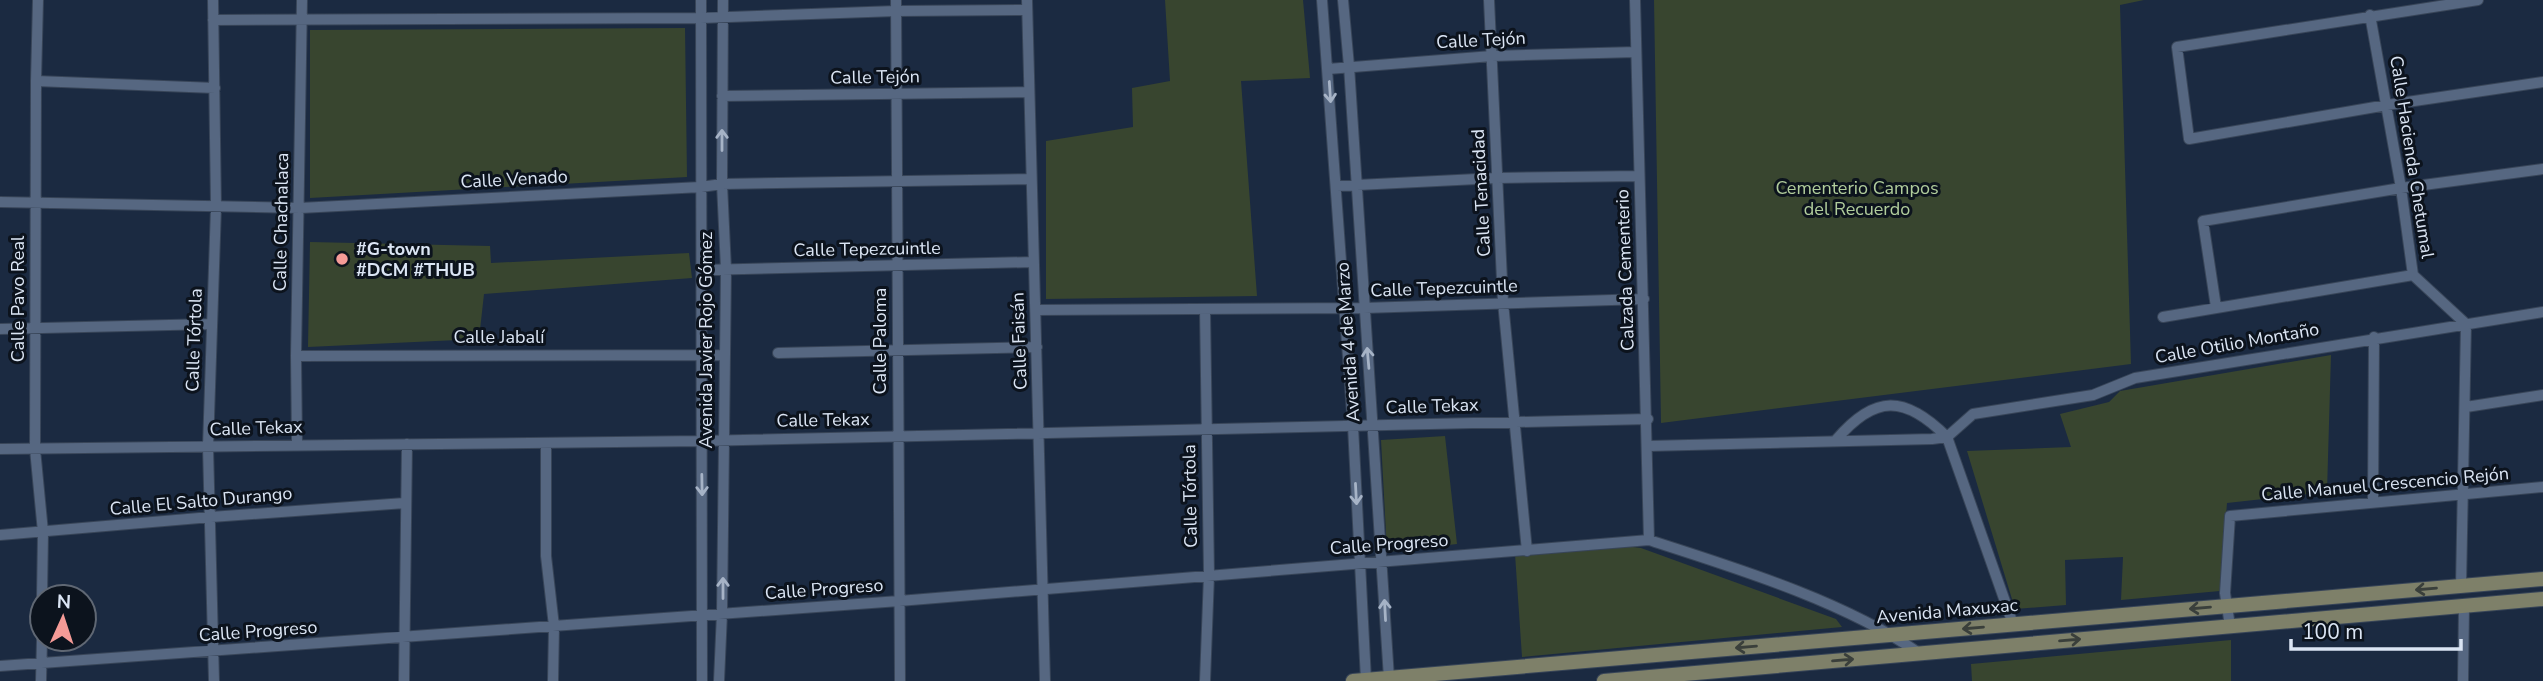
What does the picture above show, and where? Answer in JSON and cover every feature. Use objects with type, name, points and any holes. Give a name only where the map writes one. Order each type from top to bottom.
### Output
[{"type":"main road","name":"Avenida Maxuxac","points":[[1362,681],[2543,579]]},
{"type":"main road","points":[[1604,681],[2543,599]]},
{"type":"street","name":"Calle Pavo Real","points":[[38,0],[35,449],[43,532],[42,583]]},
{"type":"street","name":"Calle Tórtola","points":[[213,0],[216,207],[208,447],[214,681]]},
{"type":"street","name":"Calle Chachalaca","points":[[297,444],[302,0]]},
{"type":"street","name":"Avenida Javier Rojo Gómez","points":[[701,0],[702,681]]},
{"type":"street","name":"Avenida Javier Rojo Gómez","points":[[719,681],[726,269],[722,184],[723,0]]},
{"type":"street","name":"Avenida 4 de Marzo","points":[[1322,0],[1353,426],[1360,564],[1362,681]]},
{"type":"street","name":"Avenida 4 de Marzo","points":[[1343,0],[1374,426],[1389,680]]},
{"type":"street","name":"Calle Tenacidad","points":[[1489,0],[1503,302],[1527,551]]},
{"type":"street","name":"Calzada Cementerio","points":[[1635,0],[1648,419],[1649,540]]},
{"type":"street","points":[[2478,0],[2177,47],[2189,139],[2543,82]]},
{"type":"street","points":[[213,20],[701,18],[896,5],[1027,5]]},
{"type":"street","name":"Calle Paloma","points":[[896,5],[900,681]]},
{"type":"street","name":"Calle Faisán","points":[[1027,5],[1045,681]]},
{"type":"street","name":"Calle Hacienda Chetumal","points":[[2370,15],[2401,188],[2413,275],[2466,324]]},
{"type":"street","name":"Calle Tejón","points":[[1328,69],[1492,56],[1636,52]]},
{"type":"street","points":[[36,81],[215,88]]},
{"type":"street","name":"Calle Tejón","points":[[722,96],[1028,92]]},
{"type":"street","points":[[2216,307],[2203,221],[2401,188],[2543,169]]},
{"type":"street","points":[[1336,186],[1497,178],[1639,176]]},
{"type":"street","name":"Calle Venado","points":[[0,202],[300,208],[722,184],[1030,178]]},
{"type":"street","name":"Calle Tepezcuintle","points":[[701,270],[1033,262]]},
{"type":"street","points":[[2163,317],[2413,275]]},
{"type":"street","name":"Calle Tepezcuintle","points":[[1036,310],[1344,309],[1644,299]]},
{"type":"street","name":"Calle Tórtola","points":[[1205,310],[1209,575],[1205,681]]},
{"type":"street","name":"Calle Otilio Montaño","points":[[1947,437],[1973,414],[2093,395],[2135,378],[2374,337],[2543,312]]},
{"type":"street","points":[[0,329],[212,324]]},
{"type":"street","points":[[2461,586],[2466,324]]},
{"type":"street","points":[[2373,502],[2374,337]]},
{"type":"street","points":[[778,353],[1037,347]]},
{"type":"street","name":"Calle Jabalí","points":[[296,356],[724,355]]},
{"type":"street","points":[[2466,407],[2543,395]]},
{"type":"street","points":[[1836,440],[1867,410],[1888,406],[1908,407],[1931,421],[1947,437],[2012,624]]},
{"type":"street","name":"Calle Tekax","points":[[0,449],[701,441],[1648,419]]},
{"type":"street","points":[[1648,446],[1947,437]]},
{"type":"street","points":[[546,443],[547,556],[554,626],[554,681]]},
{"type":"street","points":[[404,681],[407,444]]},
{"type":"street","name":"Calle Manuel Crescencio Rejón","points":[[2226,606],[2230,516],[2543,487]]},
{"type":"street","name":"Calle El Salto Durango","points":[[0,535],[211,516],[405,503]]},
{"type":"street","points":[[1649,540],[1733,566],[1817,601],[1892,635],[1919,653]]},
{"type":"street","name":"Calle Progreso","points":[[0,666],[899,601],[1649,540]]},
{"type":"street","points":[[2226,606],[2230,626]]},
{"type":"street","points":[[2463,681],[2464,606]]},
{"type":"street","points":[[41,681],[42,653]]},
{"type":"green space","points":[[1165,0],[1303,0],[1310,78],[1241,81],[1257,296],[1046,299],[1046,141],[1133,127],[1132,88],[1170,81]]},
{"type":"green space","name":"Cementerio Campos del Recuerdo","points":[[1654,0],[2144,0],[2120,5],[2131,364],[1661,423]]},
{"type":"green space","points":[[685,28],[687,177],[310,198],[310,30]]},
{"type":"green space","points":[[310,242],[490,246],[491,263],[689,253],[692,278],[484,294],[479,339],[308,347]]},
{"type":"green space","points":[[2331,355],[2327,492],[2227,503],[2220,591],[2121,600],[2123,557],[2065,560],[2066,605],[2015,609],[1967,451],[2071,447],[2060,414],[2109,402],[2120,391]]},
{"type":"green space","points":[[1445,436],[1457,544],[1387,552],[1381,440]]},
{"type":"green space","points":[[1617,545],[1641,548],[1836,619],[1842,627],[1522,657],[1515,554]]},
{"type":"green space","points":[[2231,640],[2231,681],[1972,681],[1971,664]]},
{"type":"place","name":"#G-town #DCM #THUB","points":[[342,259]]}]
